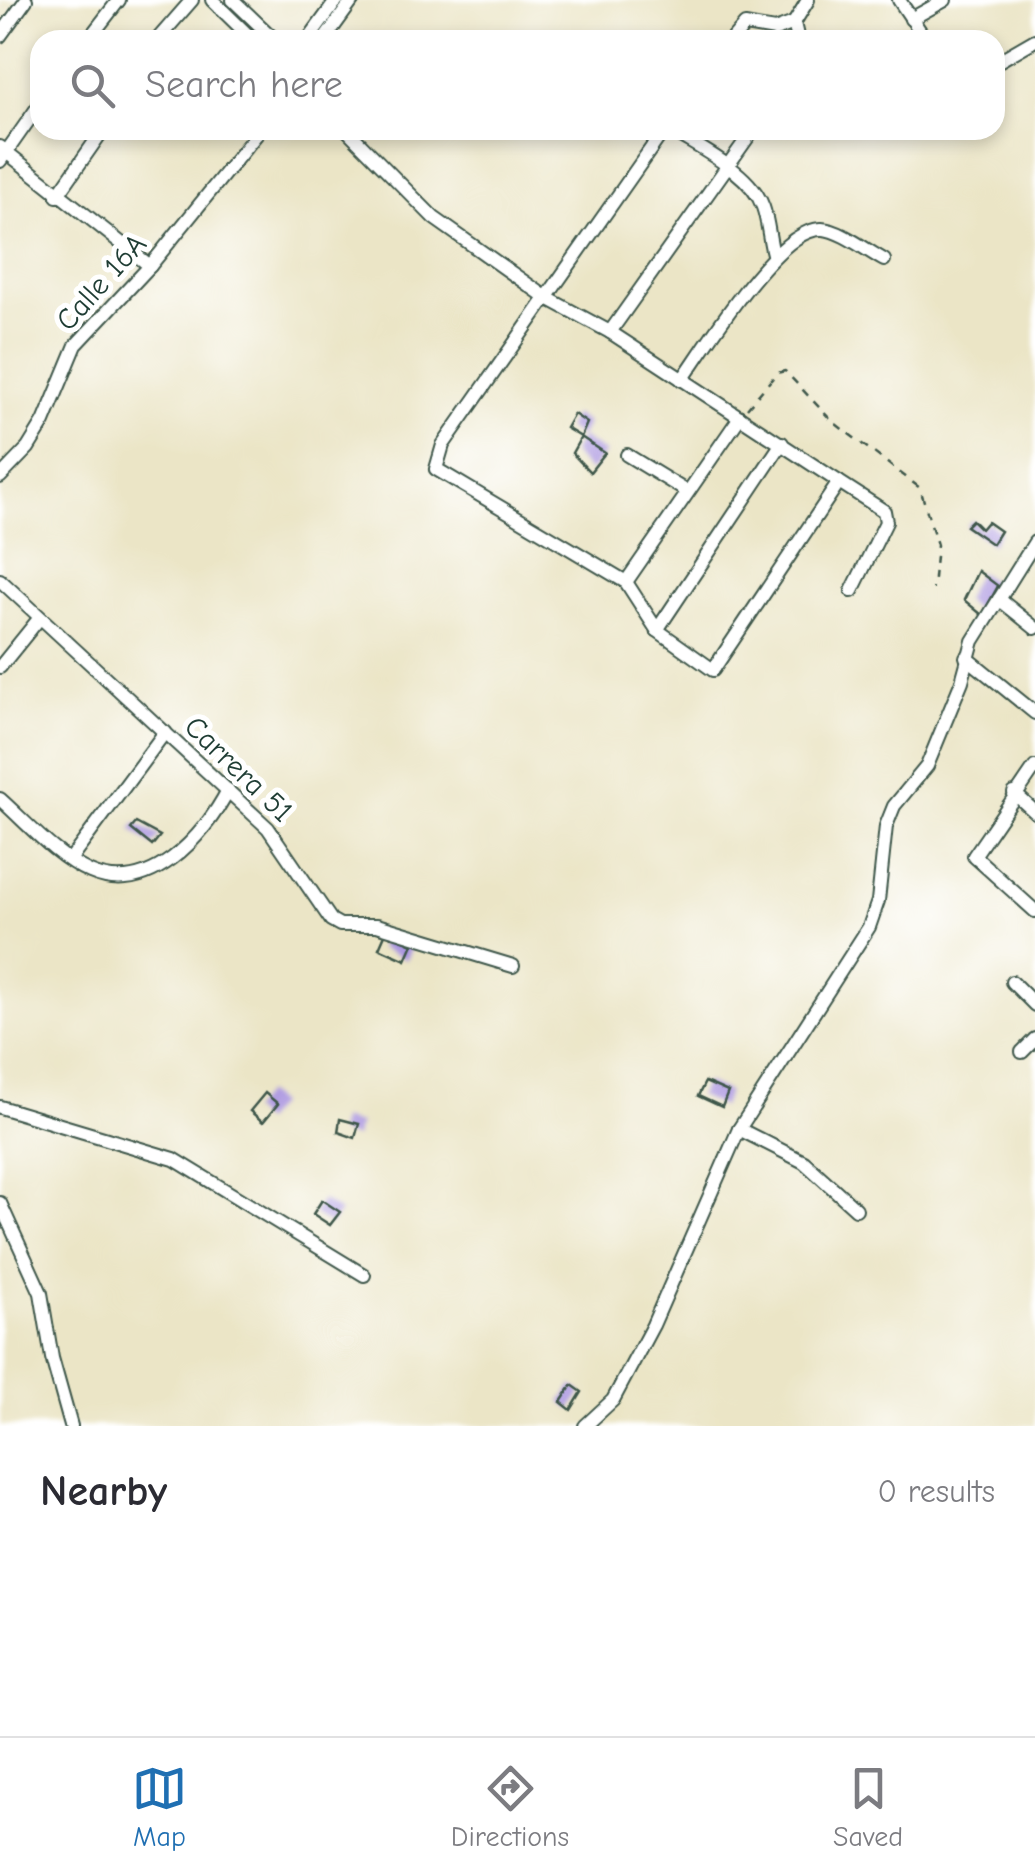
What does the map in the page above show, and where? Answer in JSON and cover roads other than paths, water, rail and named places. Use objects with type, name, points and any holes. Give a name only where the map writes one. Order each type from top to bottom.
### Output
[{"type":"street","points":[[0,36],[26,0]]},
{"type":"street","points":[[96,30],[119,0]]},
{"type":"street","points":[[166,30],[192,0]]},
{"type":"street","points":[[212,0],[244,30]]},
{"type":"street","points":[[233,0],[265,30]]},
{"type":"street","points":[[315,30],[337,0]]},
{"type":"street","points":[[331,30],[352,0]]},
{"type":"street","points":[[741,30],[745,25],[775,30],[794,23],[808,0]]},
{"type":"street","points":[[899,0],[919,30]]},
{"type":"street","points":[[911,19],[945,0]]},
{"type":"street","points":[[794,23],[796,30]]},
{"type":"street","points":[[1005,57],[1035,40]]},
{"type":"street","points":[[30,117],[2,154],[150,266]]},
{"type":"street","points":[[57,196],[97,140]]},
{"type":"street","name":"Calle 16A","points":[[0,478],[28,448],[44,422],[76,345],[150,266],[252,140]]},
{"type":"street","points":[[357,140],[434,218],[547,298],[610,332],[884,512],[886,522],[852,590]]},
{"type":"street","points":[[660,140],[443,445],[436,469],[626,582],[657,630],[713,670],[838,482]]},
{"type":"street","points":[[684,140],[727,166],[762,204],[772,254]]},
{"type":"street","points":[[610,332],[746,140]]},
{"type":"street","points":[[682,380],[772,254],[814,230],[826,228],[884,260]]},
{"type":"street","points":[[626,582],[740,417]]},
{"type":"street","points":[[657,630],[782,444]]},
{"type":"street","points":[[626,455],[686,490]]},
{"type":"street","points":[[585,1426],[613,1400],[653,1325],[739,1129],[869,927],[878,901],[886,826],[894,806],[928,766],[962,681],[966,657],[1035,542]]},
{"type":"street","name":"Carrera 51","points":[[0,580],[38,620],[279,839],[320,910],[332,920],[377,925],[514,966]]},
{"type":"street","points":[[999,599],[1035,628]]},
{"type":"street","points":[[0,667],[38,620]]},
{"type":"street","points":[[966,657],[1035,713]]},
{"type":"street","points":[[70,860],[165,732]]},
{"type":"street","points":[[1035,766],[974,856],[1035,911]]},
{"type":"street","points":[[3,808],[70,860],[110,878],[150,872],[184,850],[214,818],[228,790]]},
{"type":"street","points":[[1014,794],[1035,812]]},
{"type":"street","points":[[1012,982],[1035,1005]]},
{"type":"street","points":[[1022,1052],[1035,1039]]},
{"type":"street","points":[[0,1107],[174,1159],[364,1276]]},
{"type":"street","points":[[739,1129],[804,1162],[856,1209]]},
{"type":"street","points":[[0,1203],[41,1293],[52,1358],[71,1426]]}]
